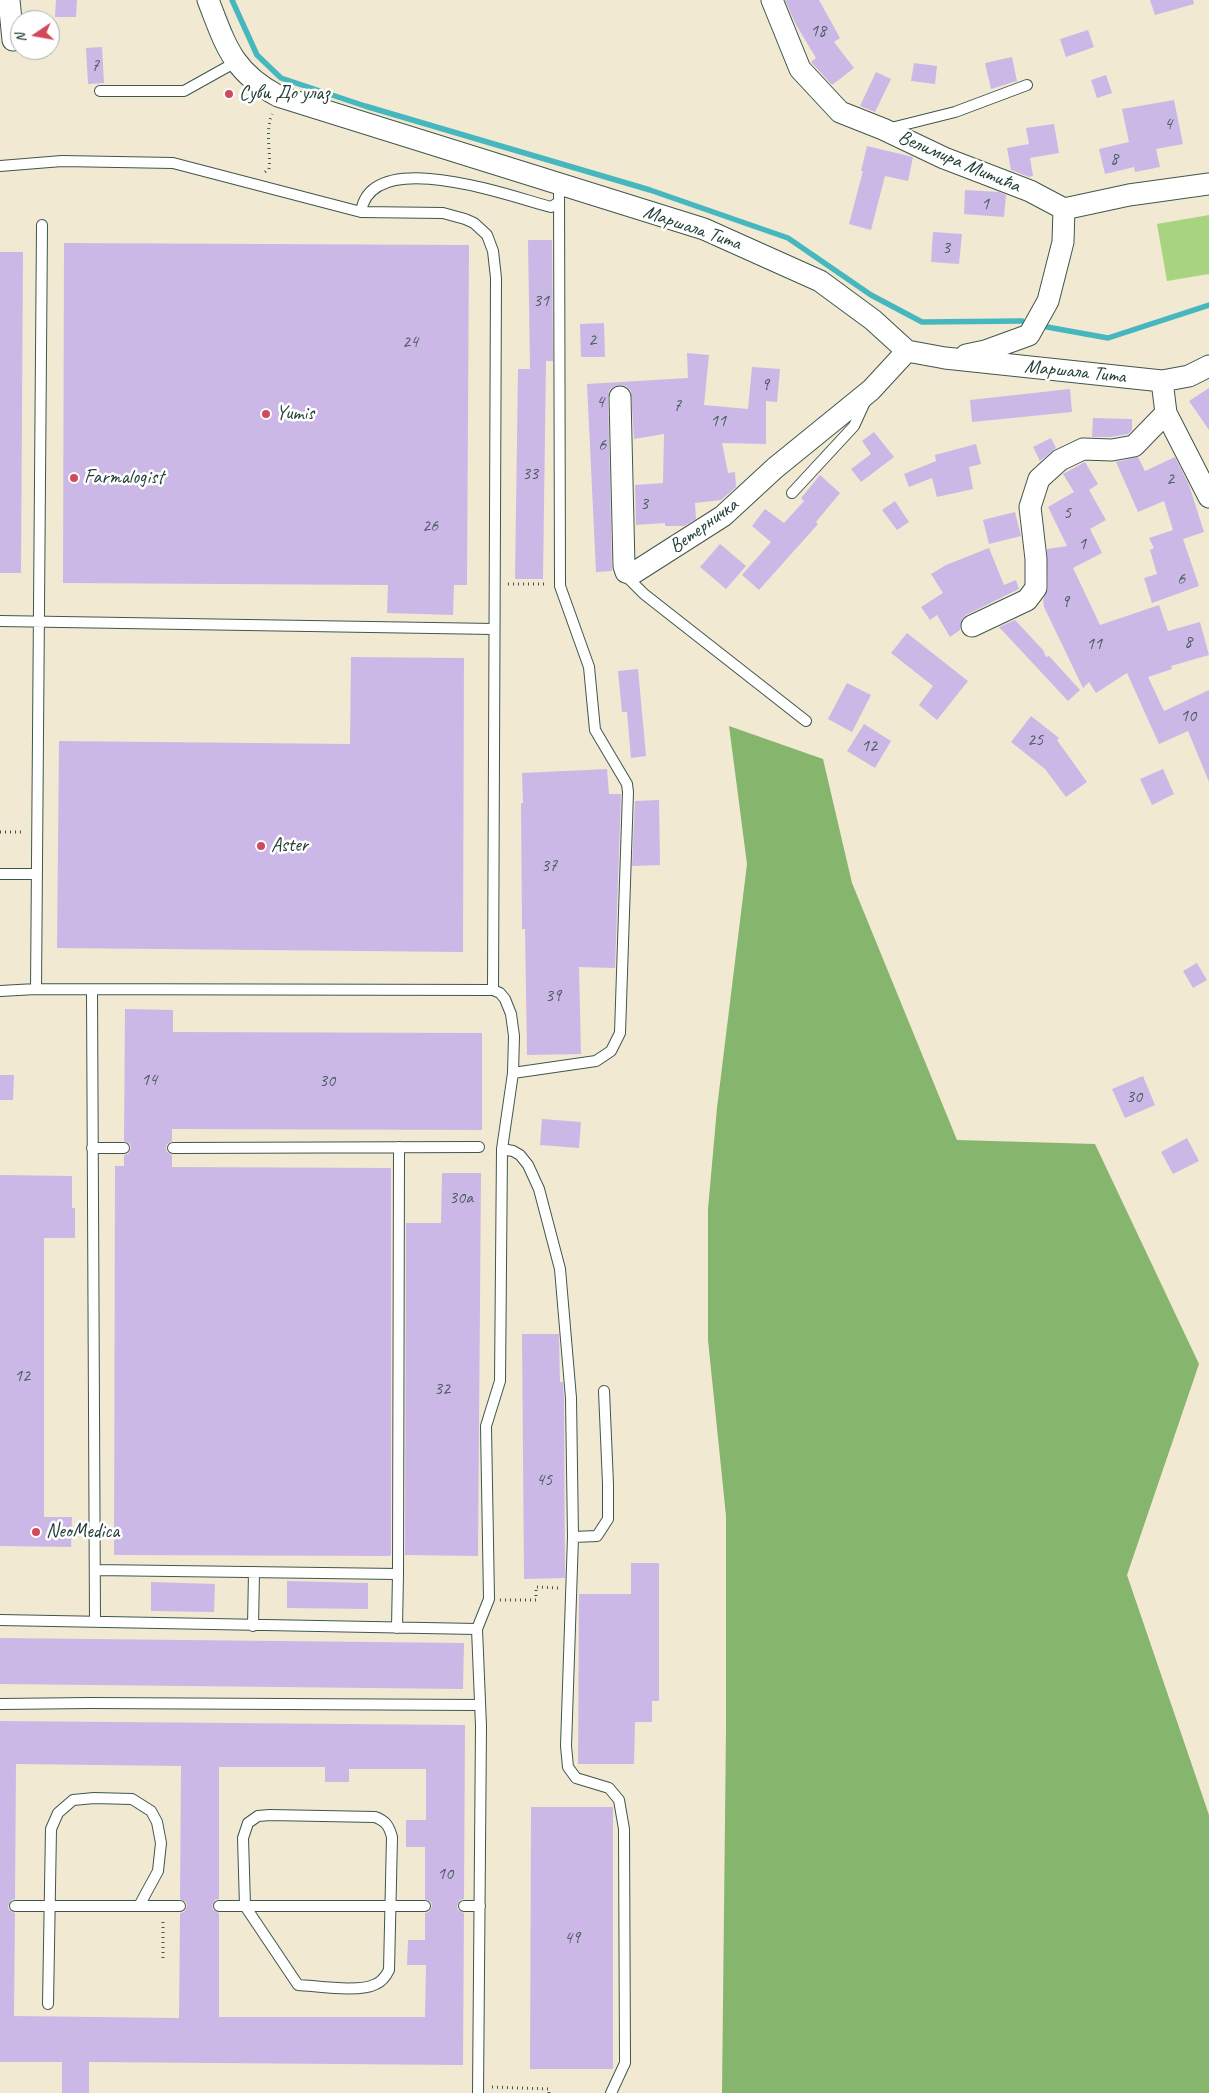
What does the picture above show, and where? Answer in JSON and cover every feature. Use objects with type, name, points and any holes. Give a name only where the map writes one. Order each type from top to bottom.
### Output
[{"type":"street","name":"Маршала Тита","points":[[208,0],[227,48],[236,62],[249,78],[278,96],[559,193],[704,229],[820,280],[874,320],[907,351],[945,358],[1162,381],[1189,376],[1209,366]]},
{"type":"street","name":"Велимира Митића","points":[[772,0],[800,69],[840,112],[944,158],[1030,191],[1064,209]]},
{"type":"street","points":[[945,358],[985,351],[1029,335],[1048,301],[1063,242],[1064,209],[1129,195],[1209,184]]},
{"type":"street","name":"Ветерничка","points":[[628,574],[637,573],[723,516],[775,468],[871,390],[907,351]]},
{"type":"street","points":[[1162,381],[1166,413],[1208,493]]},
{"type":"street","points":[[620,397],[624,566],[628,574]]},
{"type":"street","points":[[972,626],[1027,600],[1036,588],[1036,559],[1030,506],[1039,479],[1060,460],[1083,449],[1112,450],[1134,446],[1166,413]]},
{"type":"lane","points":[[100,91],[184,91],[236,62]]},
{"type":"lane","points":[[883,130],[955,112],[1027,85]]},
{"type":"lane","points":[[0,166],[62,161],[173,163],[361,212],[450,215],[474,223],[486,235],[490,242],[496,278],[493,990]]},
{"type":"lane","points":[[361,212],[365,197],[370,191],[391,180],[403,178],[422,178],[467,186],[552,207],[559,193]]},
{"type":"lane","points":[[513,1073],[596,1061],[611,1051],[620,1033],[627,784],[595,730],[588,667],[560,586],[559,193]]},
{"type":"lane","points":[[36,989],[42,225]]},
{"type":"lane","points":[[792,493],[854,426],[871,390]]},
{"type":"lane","points":[[628,574],[630,580],[644,594],[806,721]]},
{"type":"lane","points":[[0,621],[494,629]]},
{"type":"lane","points":[[0,874],[37,874]]},
{"type":"lane","points":[[1,990],[493,990],[500,993],[505,999],[512,1014],[514,1036],[513,1073],[502,1149],[500,1381],[486,1426],[488,1599],[477,1629],[480,1705],[480,1906],[476,2091]]},
{"type":"lane","points":[[92,990],[95,1622]]},
{"type":"lane","points":[[397,1628],[399,1147]]},
{"type":"lane","points":[[173,1148],[479,1147]]},
{"type":"lane","points":[[92,1148],[124,1148]]},
{"type":"lane","points":[[502,1149],[513,1151],[520,1155],[528,1165],[539,1188],[560,1269],[571,1398],[573,1537],[566,1746],[568,1767],[576,1778],[609,1788],[619,1800],[624,1829],[625,2063],[611,2093]]},
{"type":"lane","points":[[573,1537],[597,1536],[608,1519],[604,1391]]},
{"type":"lane","points":[[96,1570],[398,1574]]},
{"type":"lane","points":[[253,1626],[254,1572]]},
{"type":"lane","points":[[0,1620],[477,1629]]},
{"type":"lane","points":[[0,1704],[480,1705]]},
{"type":"lane","points":[[48,2004],[51,1829],[58,1813],[73,1800],[94,1798],[132,1800],[151,1811],[157,1822],[161,1843],[158,1871],[139,1906]]},
{"type":"lane","points":[[258,1816],[375,1817],[384,1820],[390,1828],[392,1837],[389,1970],[385,1978],[378,1983],[362,1988],[298,1985],[245,1906],[243,1838],[248,1824],[258,1816]]},
{"type":"lane","points":[[15,1906],[180,1906]]},
{"type":"lane","points":[[219,1906],[425,1906]]},
{"type":"lane","points":[[464,1906],[480,1906]]},
{"type":"path","points":[[252,184],[269,169],[270,153],[267,128],[278,96]]},
{"type":"path","points":[[495,584],[548,584]]},
{"type":"path","points":[[0,832],[37,832]]},
{"type":"path","points":[[488,1599],[536,1600],[536,1587],[572,1588]]},
{"type":"path","points":[[162,1958],[163,1906]]},
{"type":"path","points":[[476,2091],[548,2089],[549,2093]]},
{"type":"green space","points":[[1209,215],[1209,274],[1167,281],[1157,224]]},
{"type":"green space","points":[[729,726],[823,759],[852,883],[957,1140],[1095,1144],[1199,1364],[1127,1575],[1209,1815],[1209,2093],[722,2093],[726,1516],[708,1340],[708,1209],[717,1108],[747,864]]},
{"type":"building","points":[[56,0],[77,0],[76,17],[60,17],[60,10],[55,10]]},
{"type":"building","points":[[785,0],[819,0],[840,38],[834,42],[854,68],[832,85],[811,62],[816,58],[795,23]]},
{"type":"building","points":[[1150,0],[1193,0],[1194,4],[1155,15]]},
{"type":"building","points":[[1088,30],[1094,47],[1066,57],[1060,39]]},
{"type":"building","points":[[102,47],[104,83],[88,84],[86,48]]},
{"type":"building","points":[[1012,57],[1017,81],[991,89],[985,63]]},
{"type":"building","points":[[914,63],[937,66],[935,84],[911,81]]},
{"type":"building","points":[[876,72],[891,79],[875,112],[860,106]]},
{"type":"building","points":[[1106,75],[1112,93],[1097,98],[1091,80]]},
{"type":"building","points":[[1174,100],[1183,144],[1156,149],[1160,167],[1135,172],[1134,167],[1105,174],[1099,149],[1129,142],[1122,109]]},
{"type":"building","points":[[1054,124],[1059,153],[1030,158],[1033,176],[1029,177],[1011,170],[1007,148],[1029,144],[1026,128]]},
{"type":"building","points":[[867,146],[913,157],[908,181],[885,176],[871,230],[849,224],[863,171],[861,171]]},
{"type":"building","points":[[965,190],[999,192],[1006,195],[1004,217],[964,214]]},
{"type":"building","points":[[933,232],[962,234],[959,264],[931,262]]},
{"type":"building","points":[[528,240],[552,240],[553,361],[546,361],[543,579],[515,579],[518,369],[530,369]]},
{"type":"building","name":"Yumis","points":[[64,243],[469,245],[467,585],[454,585],[453,615],[387,613],[388,585],[63,583]]},
{"type":"building","points":[[0,252],[23,252],[21,573],[0,573]]},
{"type":"building","points":[[604,323],[605,357],[581,357],[580,324]]},
{"type":"building","points":[[687,353],[709,355],[704,405],[748,409],[752,367],[780,369],[777,402],[766,401],[766,444],[722,443],[728,473],[735,472],[736,487],[721,500],[695,503],[696,519],[684,526],[665,526],[665,523],[636,525],[635,485],[663,483],[664,434],[634,439],[631,391],[626,386],[613,387],[609,391],[608,397],[612,571],[596,572],[587,384],[688,378]]},
{"type":"building","points":[[1209,388],[1209,430],[1189,401]]},
{"type":"building","points":[[1070,389],[1072,412],[972,422],[970,400]]},
{"type":"building","points":[[1093,418],[1132,419],[1132,430],[1128,434],[1111,437],[1092,437]]},
{"type":"building","points":[[874,432],[894,457],[861,482],[851,469],[871,454],[862,441]]},
{"type":"building","points":[[1051,438],[1056,448],[1040,461],[1033,447]]},
{"type":"building","points":[[976,444],[981,464],[969,467],[973,489],[937,497],[932,478],[909,487],[904,474],[936,461],[935,455]]},
{"type":"building","points":[[1138,457],[1145,471],[1175,457],[1189,485],[1204,532],[1183,539],[1199,586],[1152,603],[1144,578],[1157,574],[1150,550],[1154,548],[1149,538],[1173,530],[1164,501],[1138,512],[1116,462]]},
{"type":"building","points":[[1085,462],[1098,484],[1089,490],[1106,520],[1090,529],[1102,553],[1073,568],[1100,625],[1159,605],[1168,631],[1200,622],[1209,655],[1171,666],[1172,669],[1148,677],[1164,711],[1209,690],[1209,782],[1188,731],[1159,744],[1127,673],[1096,693],[1089,682],[1083,688],[1044,607],[1043,600],[1048,588],[1047,549],[1067,546],[1048,507],[1074,492],[1063,474]]},
{"type":"building","points":[[820,475],[840,493],[816,522],[818,524],[759,590],[742,575],[771,542],[752,526],[765,509],[784,523],[804,501],[801,498]]},
{"type":"building","points":[[895,501],[909,522],[897,530],[882,510]]},
{"type":"building","points":[[1015,512],[1021,536],[989,544],[983,520]]},
{"type":"building","points":[[720,544],[746,566],[726,589],[700,567]]},
{"type":"building","points":[[989,548],[1004,585],[1016,580],[1019,589],[966,615],[962,619],[960,630],[950,637],[937,615],[930,620],[921,607],[943,593],[931,574],[946,565]]},
{"type":"building","points":[[1015,620],[1043,650],[1046,657],[1049,656],[1080,690],[1068,701],[999,627]]},
{"type":"building","points":[[907,633],[968,681],[937,720],[919,705],[933,686],[891,653]]},
{"type":"building","name":"Aster","points":[[351,657],[464,658],[463,952],[57,948],[59,741],[350,744]]},
{"type":"building","points":[[638,669],[646,756],[631,758],[627,712],[622,712],[618,671]]},
{"type":"building","points":[[847,683],[871,695],[852,732],[828,719]]},
{"type":"building","points":[[1031,716],[1059,738],[1057,740],[1087,782],[1066,797],[1045,769],[1011,742]]},
{"type":"building","points":[[864,724],[891,741],[875,768],[847,751]]},
{"type":"building","points":[[607,769],[609,794],[621,794],[615,968],[579,967],[581,1054],[527,1055],[525,929],[522,929],[522,773]]},
{"type":"building","points":[[1163,769],[1174,794],[1152,805],[1140,779]]},
{"type":"building","points":[[659,800],[660,865],[632,866],[635,801]]},
{"type":"building","points":[[1197,963],[1207,980],[1193,988],[1183,971]]},
{"type":"building","points":[[125,1009],[173,1010],[173,1032],[482,1033],[482,1130],[172,1129],[172,1141],[167,1144],[166,1148],[167,1152],[172,1155],[172,1167],[391,1168],[390,1556],[114,1555],[115,1166],[124,1166],[124,1155],[128,1154],[131,1148],[130,1144],[124,1141]]},
{"type":"building","points":[[0,1075],[14,1075],[13,1100],[0,1100]]},
{"type":"building","points":[[1143,1076],[1155,1105],[1125,1118],[1112,1089]]},
{"type":"building","points":[[542,1119],[581,1122],[579,1148],[540,1145]]},
{"type":"building","points":[[1187,1138],[1199,1161],[1173,1174],[1161,1152]]},
{"type":"building","points":[[442,1173],[481,1173],[478,1556],[405,1555],[406,1223],[441,1223]]},
{"type":"building","points":[[0,1175],[72,1176],[72,1208],[75,1208],[75,1238],[44,1238],[44,1517],[72,1517],[71,1547],[0,1546]]},
{"type":"building","points":[[522,1334],[559,1334],[560,1382],[563,1382],[564,1397],[565,1578],[524,1579]]},
{"type":"building","points":[[631,1563],[659,1563],[659,1701],[652,1701],[652,1722],[635,1722],[634,1764],[578,1764],[579,1594],[631,1594]]},
{"type":"building","points":[[287,1581],[368,1583],[368,1609],[287,1608]]},
{"type":"building","points":[[151,1582],[215,1584],[214,1612],[151,1611]]},
{"type":"building","points":[[0,1638],[464,1643],[463,1689],[0,1684]]},
{"type":"building","points":[[0,1721],[465,1725],[464,1899],[460,1900],[457,1906],[458,1910],[464,1913],[463,2065],[89,2062],[89,2093],[62,2093],[62,2062],[0,2062]],"holes":[[[16,1764],[181,1766],[180,1899],[186,1902],[187,1906],[184,1912],[180,1913],[179,2018],[14,2016],[15,1913],[9,1910],[8,1906],[11,1900],[15,1899]],[[219,1767],[325,1767],[325,1782],[349,1782],[349,1769],[426,1769],[426,1820],[406,1820],[406,1847],[425,1847],[425,1899],[431,1902],[432,1906],[429,1912],[425,1913],[425,1940],[408,1940],[407,1965],[426,1965],[425,2017],[219,2017],[219,1913],[213,1910],[212,1906],[215,1900],[219,1899]]]},
{"type":"building","points":[[531,1807],[613,1807],[613,2069],[530,2069]]},
{"type":"waterway","points":[[232,0],[257,55],[281,78],[365,106],[650,190],[788,238],[871,295],[922,322],[1022,321]]},
{"type":"waterway","points":[[1047,327],[1108,338],[1209,305]]},
{"type":"place","name":"Суви До улаз","points":[[229,94]]},
{"type":"place","name":"Yumis","points":[[266,414]]},
{"type":"place","name":"Farmalogist","points":[[74,478]]},
{"type":"place","name":"Aster","points":[[261,846]]},
{"type":"place","name":"NeoMedica","points":[[36,1532]]}]
